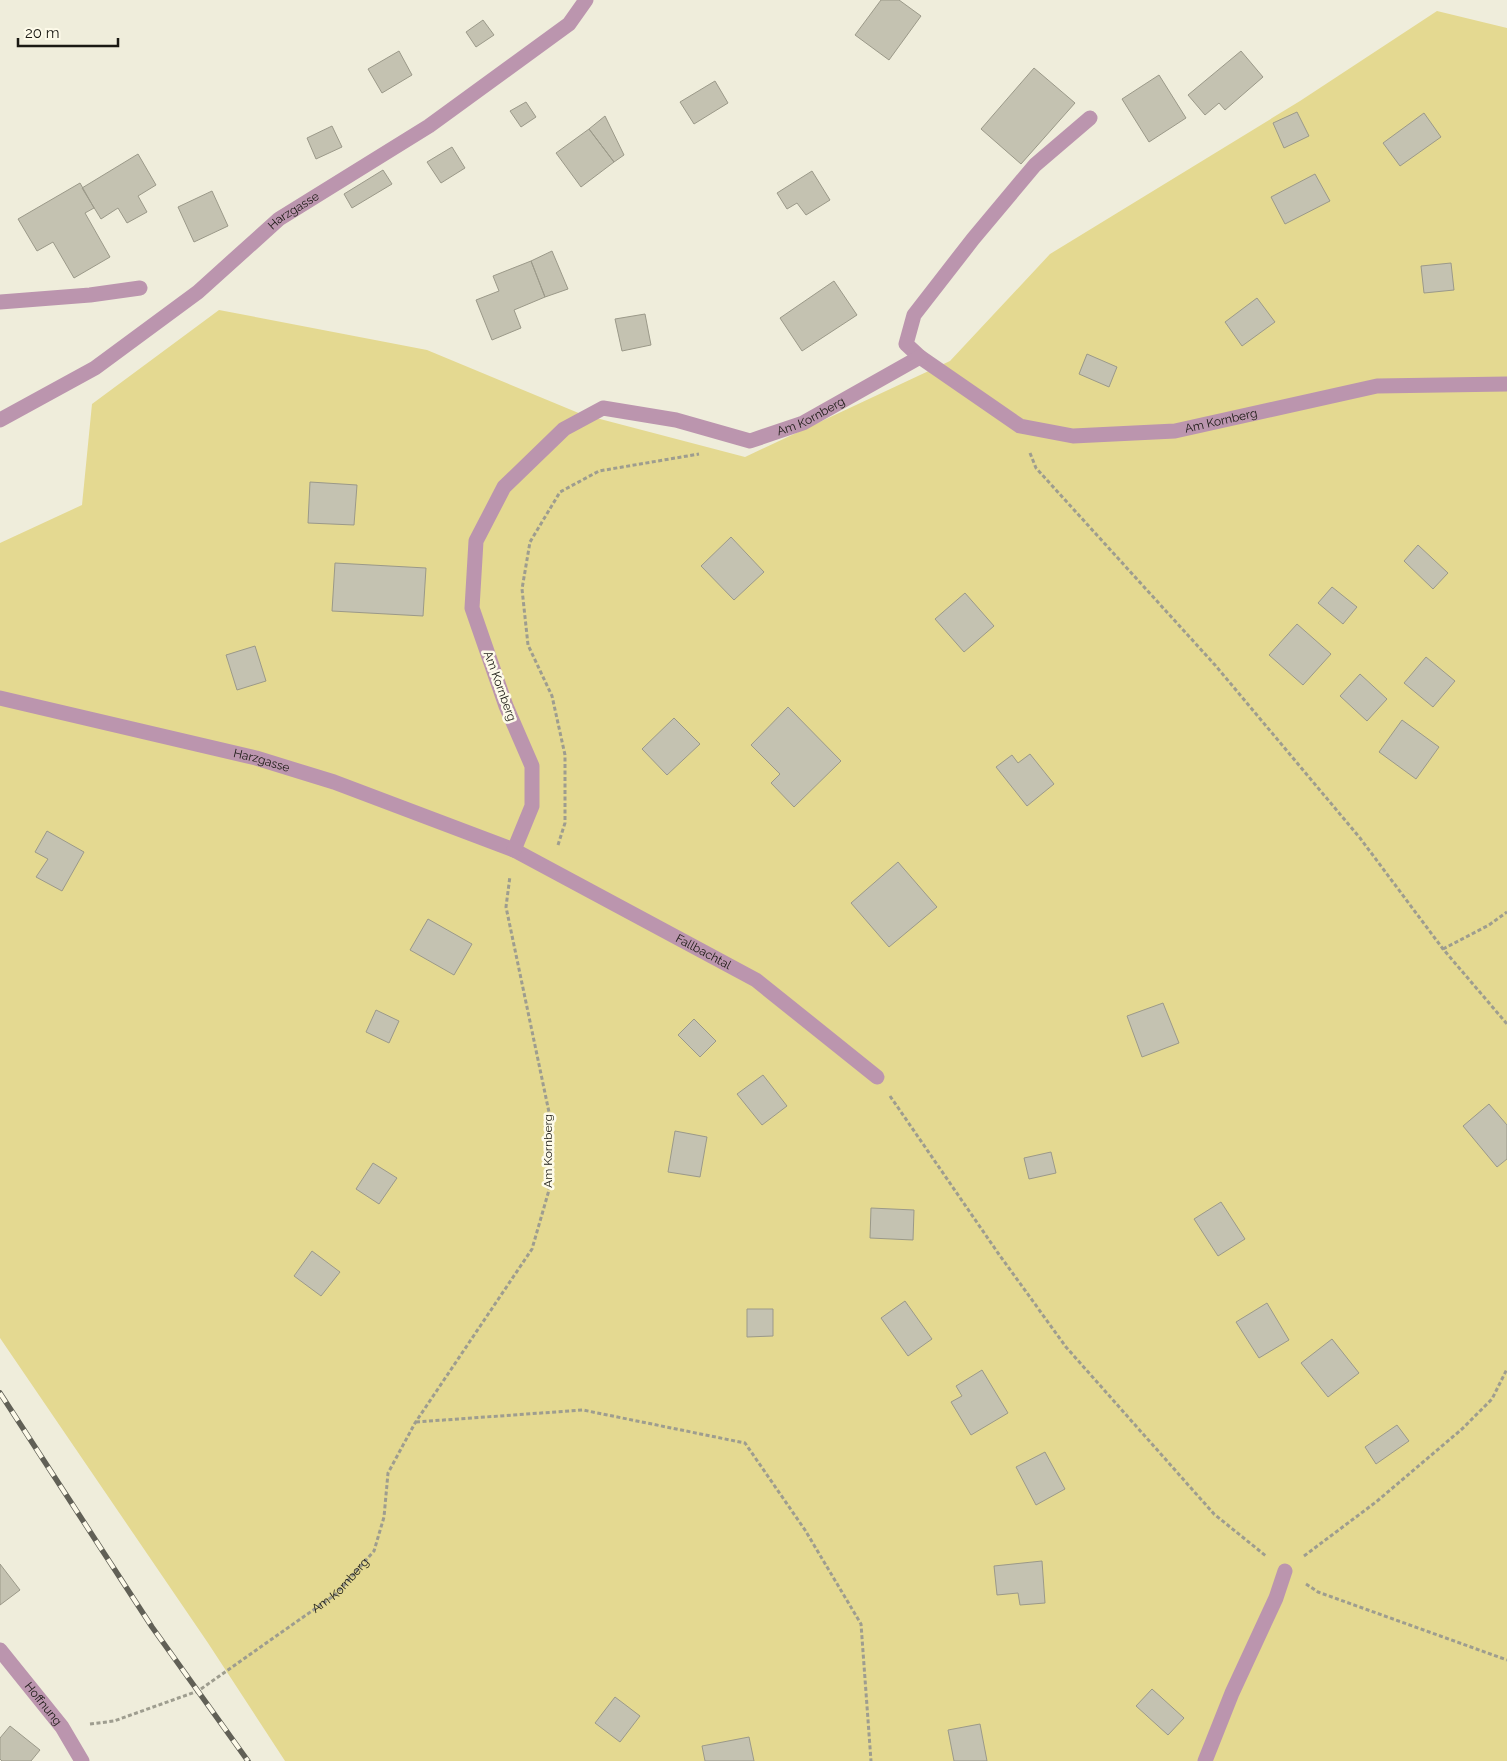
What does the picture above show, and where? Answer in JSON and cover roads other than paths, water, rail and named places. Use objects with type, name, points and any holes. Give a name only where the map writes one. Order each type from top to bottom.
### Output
[{"type":"street","name":"Harzgasse","points":[[0,420],[95,368],[198,292],[278,219],[428,126],[569,24],[586,0]]},
{"type":"street","points":[[920,357],[906,344],[914,315],[973,239],[1036,166],[1090,118]]},
{"type":"street","points":[[0,302],[90,295],[140,288]]},
{"type":"street","name":"Am Kornberg","points":[[514,850],[532,806],[532,766],[506,706],[472,608],[476,541],[504,487],[564,429],[603,408],[676,420],[750,441],[803,423],[920,357],[1020,426],[1072,436],[1175,431],[1377,386],[1507,384]]},
{"type":"street","name":"Harzgasse","points":[[0,698],[256,758],[334,782],[514,850]]},
{"type":"street","name":"Fallbachtal","points":[[514,850],[756,980],[877,1077]]},
{"type":"street","points":[[1205,1761],[1232,1693],[1276,1598],[1285,1571]]},
{"type":"street","name":"Hoffnung","points":[[0,1650],[62,1727],[82,1761]]},
{"type":"railway","points":[[0,1393],[152,1627],[248,1761]]}]
